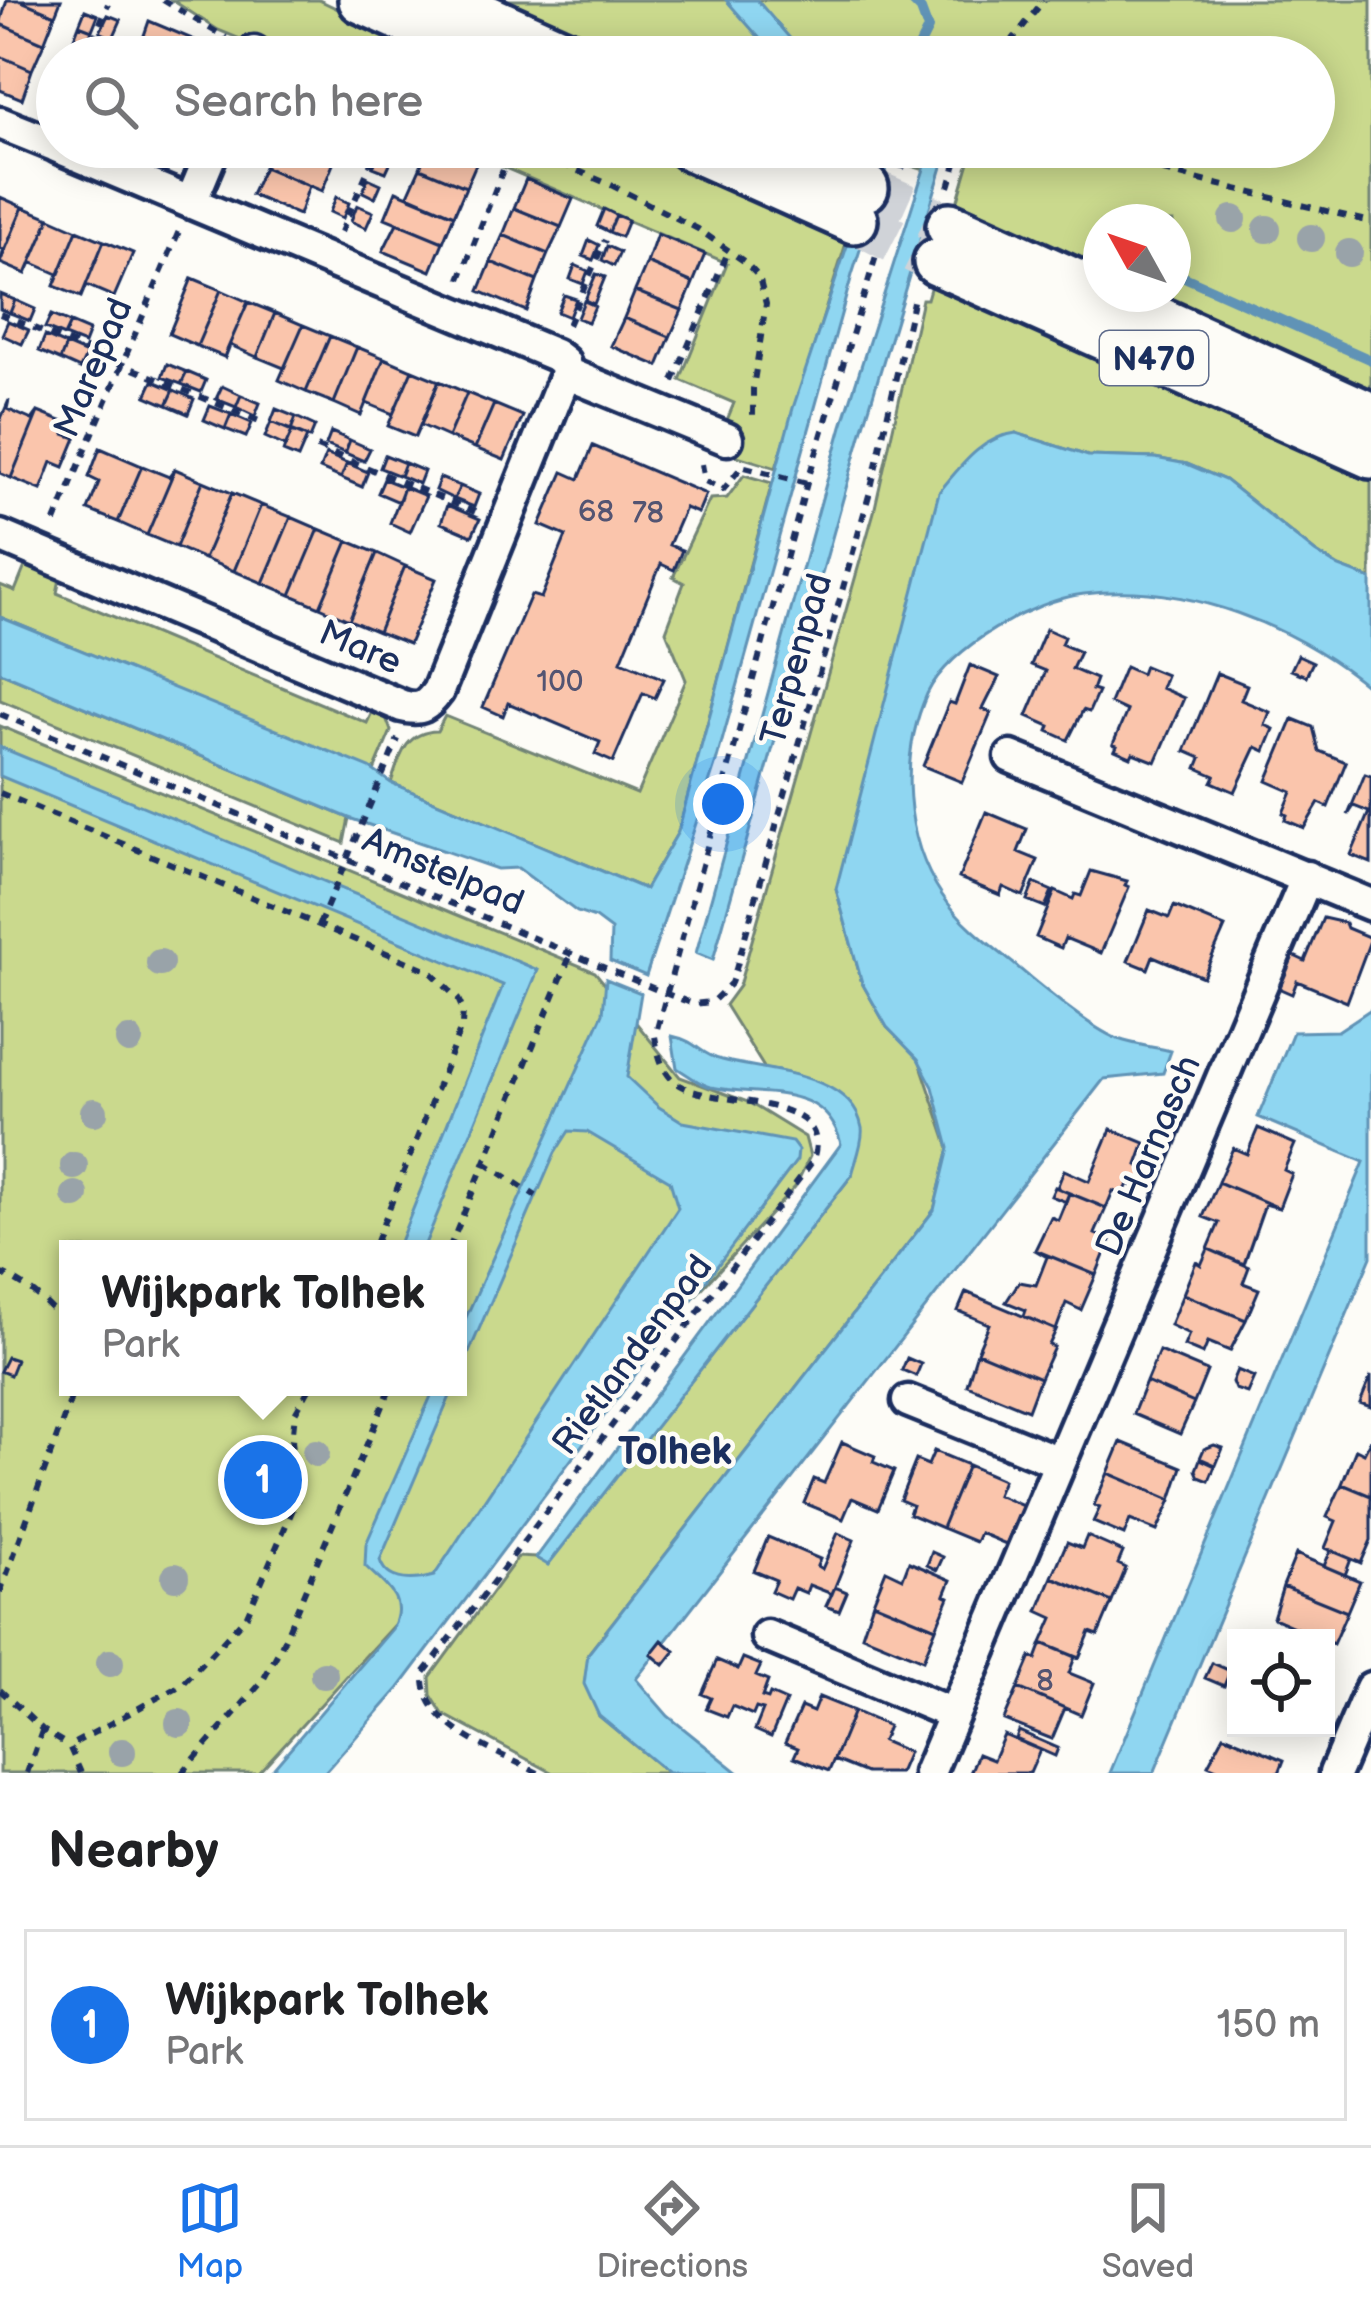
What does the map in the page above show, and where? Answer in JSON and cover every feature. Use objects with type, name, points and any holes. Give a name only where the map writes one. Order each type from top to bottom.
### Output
[{"type":"main road","points":[[362,0],[442,36]]},
{"type":"main road","points":[[446,0],[526,36]]},
{"type":"main road","points":[[752,168],[874,209]]},
{"type":"main road","points":[[808,168],[874,209]]},
{"type":"main road","name":"N470","points":[[1371,416],[944,244],[1371,454]]},
{"type":"street","points":[[0,123],[36,138]]},
{"type":"street","points":[[109,168],[448,310],[734,442]]},
{"type":"street","points":[[191,202],[205,168]]},
{"type":"street","name":"Mare","points":[[0,536],[418,709],[438,691],[507,526],[560,364]]},
{"type":"street","points":[[1011,757],[1371,905]]},
{"type":"street","name":"De Harnasch","points":[[929,1773],[1307,877]]},
{"type":"street","points":[[908,1400],[1059,1462]]},
{"type":"street","points":[[767,1636],[953,1714]]},
{"type":"street","points":[[1335,1773],[1371,1688]]},
{"type":"path","points":[[163,0],[220,36]]},
{"type":"path","points":[[1016,36],[1044,0]]},
{"type":"path","points":[[95,36],[108,4]]},
{"type":"path","points":[[329,260],[369,168]]},
{"type":"path","points":[[448,310],[504,168]]},
{"type":"path","points":[[570,168],[698,229],[759,277],[765,292],[734,442],[723,490],[705,481],[701,466],[734,442]]},
{"type":"path","points":[[667,994],[874,209],[896,168]]},
{"type":"path","points":[[1151,168],[1371,222]]},
{"type":"path","name":"Marepad","points":[[42,553],[191,202]]},
{"type":"path","points":[[560,364],[605,240]]},
{"type":"path","points":[[660,411],[728,252]]},
{"type":"path","points":[[0,314],[264,423]]},
{"type":"path","name":"Terpenpad","points":[[571,954],[694,1004],[712,1002],[730,983],[871,488],[892,382]]},
{"type":"path","points":[[734,442],[769,472],[803,482]]},
{"type":"path","points":[[317,447],[507,526]]},
{"type":"path","name":"Amstelpad","points":[[0,714],[571,954]]},
{"type":"path","points":[[321,922],[386,766]]},
{"type":"path","points":[[0,793],[321,922],[430,971],[452,989],[463,1010],[454,1049],[377,1240]]},
{"type":"path","points":[[453,1240],[571,954]]},
{"type":"path","name":"Rietlandenpad","points":[[538,1773],[442,1719],[425,1696],[424,1673],[812,1162],[817,1148],[812,1126],[788,1109],[700,1093],[670,1077],[655,1036],[667,994]]},
{"type":"path","points":[[485,1163],[536,1196]]},
{"type":"path","points":[[0,1273],[59,1315]]},
{"type":"path","points":[[0,1593],[72,1396]]},
{"type":"path","points":[[69,1746],[183,1684],[247,1615],[299,1495],[292,1441],[295,1413],[305,1396]]},
{"type":"path","points":[[182,1773],[262,1682],[387,1396]]},
{"type":"path","points":[[0,1690],[43,1730],[69,1746],[81,1773]]},
{"type":"path","points":[[27,1773],[43,1730]]},
{"type":"green space","points":[[172,0],[319,0],[394,36],[233,36]]},
{"type":"green space","points":[[487,0],[1371,0],[1371,396],[1183,312],[1191,312],[1191,204],[1083,204],[1083,267],[955,210],[967,168],[1335,168],[1335,36],[567,36]]},
{"type":"green space","points":[[505,168],[681,168],[847,240],[776,468],[724,452],[725,425],[734,403],[680,380],[727,263]]},
{"type":"green space","points":[[933,278],[1371,475],[1371,579],[1315,552],[1225,480],[1187,464],[1088,456],[1016,433],[836,889],[862,983],[887,1027],[919,1059],[949,1148],[934,1210],[588,1654],[599,1716],[668,1773],[553,1773],[443,1714],[431,1695],[430,1677],[518,1557],[548,1564],[852,1175],[849,1105],[810,1080],[765,1069],[725,1005],[739,986],[874,512],[922,299],[927,299]]},
{"type":"green space","points":[[744,475],[772,483],[678,832],[645,889],[391,783],[405,747],[426,732],[437,731],[445,716],[637,794],[686,680],[666,631],[684,583],[673,577],[710,499],[727,498]]},
{"type":"green space","points":[[26,564],[60,579],[57,593],[367,723],[373,710],[385,715],[391,731],[374,771],[0,617],[0,585],[15,591]]},
{"type":"green space","points":[[0,672],[349,818],[344,843],[0,700]]},
{"type":"green space","points":[[0,726],[595,972],[680,1077],[748,1102],[805,1137],[810,1156],[795,1187],[258,1773],[0,1773]]},
{"type":"water","points":[[726,0],[757,0],[788,36],[758,36]]},
{"type":"water","points":[[873,168],[885,168],[717,759],[646,976],[610,961],[611,930],[577,912],[518,868],[497,869],[349,818],[0,672],[0,617],[370,768],[391,783],[645,889],[678,832],[793,408]]},
{"type":"water","points":[[924,168],[942,168],[713,960],[696,953],[842,426]]},
{"type":"water","points":[[1016,433],[1088,456],[1187,464],[1225,480],[1339,567],[1371,579],[1371,689],[1308,646],[1237,613],[1161,594],[1122,592],[1064,598],[1018,616],[973,643],[938,676],[918,718],[909,770],[913,823],[929,873],[942,895],[985,941],[1094,1026],[1118,1039],[1171,1051],[1163,1073],[1104,1079],[636,1679],[668,1716],[739,1773],[668,1773],[599,1716],[584,1684],[588,1654],[934,1210],[949,1148],[933,1087],[918,1059],[887,1027],[862,983],[836,889],[939,492],[982,447]]},
{"type":"water","points":[[0,747],[538,970],[427,1240],[401,1240],[503,985],[0,776]]},
{"type":"water","points":[[606,979],[641,993],[627,1077],[659,1107],[683,1122],[792,1142],[798,1150],[797,1160],[399,1688],[324,1773],[269,1773],[392,1629],[396,1601],[365,1566],[366,1544],[431,1396],[450,1396],[380,1560],[389,1573],[402,1579],[434,1576],[678,1208],[670,1181],[587,1132],[569,1131],[555,1153],[467,1357],[467,1315],[603,1013]]},
{"type":"water","points":[[1371,1009],[1371,1257],[1154,1773],[1110,1773],[1364,1162],[1258,1117],[1293,1032],[1338,1031]]},
{"type":"water","points":[[672,1036],[715,1058],[804,1077],[842,1095],[855,1109],[862,1128],[861,1145],[852,1175],[548,1565],[536,1558],[841,1144],[822,1110],[807,1101],[711,1087],[694,1079],[677,1068]]},
{"type":"building","points":[[7,0],[55,15],[47,36],[36,40],[0,24]]},
{"type":"building","points":[[19,0],[61,0],[55,15]]},
{"type":"building","points":[[85,10],[98,15],[92,30],[79,25]]},
{"type":"building","points":[[108,15],[121,20],[114,36],[100,32]]},
{"type":"building","points":[[149,21],[185,36],[144,36]]},
{"type":"building","points":[[0,24],[36,40],[32,70],[0,56]]},
{"type":"building","points":[[79,25],[92,30],[89,36],[75,36]]},
{"type":"building","points":[[0,56],[32,70],[22,99],[0,90]]},
{"type":"building","points":[[264,168],[309,186],[299,215],[251,195]]},
{"type":"building","points":[[266,168],[331,168],[322,191]]},
{"type":"building","points":[[420,168],[474,168],[466,187]]},
{"type":"building","points":[[420,168],[466,187],[454,215],[408,195]]},
{"type":"building","points":[[368,178],[381,184],[375,198],[363,192]]},
{"type":"building","points":[[526,179],[573,199],[561,227],[514,208]]},
{"type":"building","points":[[396,191],[454,215],[443,242],[385,218]]},
{"type":"building","points":[[0,197],[23,207],[0,261],[4,250],[0,249]]},
{"type":"building","points":[[336,197],[349,203],[343,218],[330,212]]},
{"type":"building","points":[[357,205],[373,212],[366,228],[351,221]]},
{"type":"building","points":[[23,207],[50,218],[26,274],[0,263]]},
{"type":"building","points":[[514,208],[561,227],[548,254],[503,235]]},
{"type":"building","points":[[604,209],[616,215],[609,232],[597,226]]},
{"type":"building","points":[[616,215],[628,220],[621,237],[609,232]]},
{"type":"building","points":[[50,218],[77,230],[54,286],[58,274],[31,262]]},
{"type":"building","points":[[397,223],[443,242],[431,271],[383,251]]},
{"type":"building","points":[[77,230],[104,241],[81,297],[54,286]]},
{"type":"building","points":[[657,234],[705,254],[693,283],[647,263]]},
{"type":"building","points":[[503,235],[548,254],[537,281],[491,262]]},
{"type":"building","points":[[589,240],[599,245],[593,260],[583,256]]},
{"type":"building","points":[[104,241],[133,253],[114,297],[86,285]]},
{"type":"building","points":[[607,246],[620,252],[614,266],[602,260]]},
{"type":"building","points":[[491,262],[537,281],[526,311],[479,291]]},
{"type":"building","points":[[647,263],[693,283],[682,310],[635,291]]},
{"type":"building","points":[[575,265],[588,271],[583,284],[570,279]]},
{"type":"building","points":[[596,274],[605,277],[594,304],[585,300]]},
{"type":"building","points":[[192,278],[221,290],[197,346],[169,334]]},
{"type":"building","points":[[221,290],[248,302],[224,357],[197,346]]},
{"type":"building","points":[[635,291],[682,310],[670,337],[624,318]]},
{"type":"building","points":[[0,294],[15,300],[10,313],[0,309]]},
{"type":"building","points":[[564,295],[576,299],[569,317],[557,312]]},
{"type":"building","points":[[15,300],[35,309],[30,321],[10,313]]},
{"type":"building","points":[[584,301],[595,306],[588,322],[577,318]]},
{"type":"building","points":[[248,302],[275,313],[257,357],[230,345],[225,358],[224,357]]},
{"type":"building","points":[[275,313],[303,325],[284,368],[257,357]]},
{"type":"building","points":[[51,315],[70,323],[64,336],[45,328]]},
{"type":"building","points":[[624,318],[670,337],[658,366],[611,346]]},
{"type":"building","points":[[8,321],[29,330],[22,344],[2,335]]},
{"type":"building","points":[[70,323],[89,331],[84,344],[64,336]]},
{"type":"building","points":[[303,325],[330,336],[306,392],[279,380]]},
{"type":"building","points":[[45,336],[66,345],[60,360],[39,351]]},
{"type":"building","points":[[330,336],[357,347],[334,403],[306,392]]},
{"type":"building","points":[[66,345],[87,354],[80,369],[60,360]]},
{"type":"building","points":[[357,347],[384,358],[361,415],[334,403]]},
{"type":"building","points":[[384,358],[412,370],[393,414],[366,403]]},
{"type":"building","points":[[167,364],[187,372],[181,384],[162,377]]},
{"type":"building","points":[[412,370],[439,381],[415,437],[388,426]]},
{"type":"building","points":[[187,372],[206,380],[201,392],[181,384]]},
{"type":"building","points":[[153,381],[174,390],[167,405],[146,396]]},
{"type":"building","points":[[439,381],[467,393],[448,437],[421,425]]},
{"type":"building","points":[[222,386],[241,395],[236,407],[216,399]]},
{"type":"building","points":[[174,390],[194,399],[188,414],[167,405]]},
{"type":"building","points":[[467,393],[494,404],[475,448],[448,437]]},
{"type":"building","points":[[241,395],[260,403],[255,416],[236,407]]},
{"type":"building","points":[[9,400],[7,409],[32,420],[38,412],[11,478],[0,473],[0,421]]},
{"type":"building","points":[[494,404],[523,416],[504,460],[475,448]]},
{"type":"building","points":[[210,406],[231,414],[225,429],[204,420]]},
{"type":"building","points":[[276,409],[296,417],[291,430],[271,422]]},
{"type":"building","points":[[38,412],[68,424],[65,434],[76,438],[64,467],[52,462],[41,490],[11,478]]},
{"type":"building","points":[[231,414],[252,423],[246,437],[225,429]]},
{"type":"building","points":[[296,417],[315,426],[310,438],[291,430]]},
{"type":"building","points":[[271,422],[292,431],[283,452],[285,446],[265,437]]},
{"type":"building","points":[[292,431],[307,437],[298,458],[283,452]]},
{"type":"building","points":[[331,432],[350,440],[345,453],[326,445]]},
{"type":"building","points":[[350,440],[370,449],[364,461],[345,453]]},
{"type":"building","points":[[593,446],[706,494],[698,513],[685,508],[669,545],[682,550],[674,570],[661,564],[621,661],[664,679],[655,698],[643,693],[613,762],[595,754],[600,742],[508,703],[503,716],[483,707],[531,595],[541,598],[566,536],[540,525],[563,472],[579,479]]},
{"type":"building","points":[[100,448],[142,466],[118,522],[88,510],[99,482],[89,477]]},
{"type":"building","points":[[326,454],[347,463],[341,478],[320,469]]},
{"type":"building","points":[[385,455],[405,463],[400,476],[380,468]]},
{"type":"building","points":[[347,463],[368,472],[362,487],[341,478]]},
{"type":"building","points":[[405,463],[424,471],[419,484],[400,476]]},
{"type":"building","points":[[142,466],[169,477],[175,469],[147,535],[118,522]]},
{"type":"building","points":[[175,469],[203,481],[176,547],[147,535]]},
{"type":"building","points":[[440,478],[460,486],[454,499],[435,490]]},
{"type":"building","points":[[384,479],[404,487],[399,502],[378,493]]},
{"type":"building","points":[[203,481],[232,493],[204,559],[176,547]]},
{"type":"building","points":[[460,486],[479,494],[474,507],[454,499]]},
{"type":"building","points":[[404,487],[426,496],[410,532],[390,523]]},
{"type":"building","points":[[232,493],[261,505],[234,571],[204,559]]},
{"type":"building","points":[[261,505],[291,517],[263,583],[234,571]]},
{"type":"building","points":[[447,505],[480,519],[472,536],[441,523]]},
{"type":"building","points":[[291,517],[319,529],[291,595],[263,583]]},
{"type":"building","points":[[319,529],[348,541],[320,607],[291,595]]},
{"type":"building","points":[[348,541],[377,553],[349,620],[320,607]]},
{"type":"building","points":[[377,553],[405,566],[378,632],[349,620]]},
{"type":"building","points":[[405,566],[436,579],[409,644],[378,632]]},
{"type":"building","points":[[1046,629],[1064,637],[1061,644],[1080,652],[1072,669],[1096,679],[1092,690],[1098,692],[1089,712],[1083,710],[1068,740],[1027,716],[1046,671],[1031,665]]},
{"type":"building","points":[[1298,655],[1313,662],[1306,676],[1291,670]]},
{"type":"building","points":[[970,665],[999,677],[983,709],[991,713],[962,782],[923,766]]},
{"type":"building","points":[[1144,666],[1166,675],[1161,688],[1184,698],[1156,762],[1133,753],[1131,757],[1115,750],[1113,744],[1127,711],[1110,703],[1125,667],[1141,674]]},
{"type":"building","points":[[1217,673],[1247,685],[1241,700],[1270,712],[1265,725],[1274,729],[1265,751],[1256,747],[1235,792],[1212,782],[1215,776],[1197,768],[1201,758],[1185,751]]},
{"type":"building","points":[[1293,719],[1313,727],[1319,751],[1346,762],[1328,807],[1319,803],[1304,828],[1285,820],[1283,813],[1292,792],[1267,781]]},
{"type":"building","points":[[1365,774],[1371,776],[1371,863],[1351,855],[1369,812],[1354,806],[1348,815]]},
{"type":"building","points":[[986,812],[1027,829],[1018,852],[1038,860],[1023,896],[1003,887],[1000,895],[959,878]]},
{"type":"building","points":[[1091,871],[1127,881],[1129,887],[1101,953],[1065,938],[1061,948],[1036,937],[1055,891],[1073,899],[1075,894],[1081,896]]},
{"type":"building","points":[[1034,883],[1052,891],[1045,907],[1027,900]]},
{"type":"building","points":[[1174,906],[1225,927],[1203,977],[1153,956],[1148,969],[1128,961],[1149,910],[1169,918]]},
{"type":"building","points":[[1323,918],[1345,923],[1371,938],[1347,1002],[1297,981],[1292,994],[1276,987],[1290,954],[1305,961]]},
{"type":"building","points":[[1258,1128],[1295,1144],[1284,1170],[1292,1174],[1279,1208],[1218,1182],[1233,1148],[1247,1154]]},
{"type":"building","points":[[1111,1129],[1145,1143],[1137,1165],[1147,1170],[1140,1188],[1128,1184],[1123,1195],[1113,1191],[1106,1208],[1057,1188],[1064,1170],[1089,1181]]},
{"type":"building","points":[[1218,1182],[1279,1208],[1265,1204],[1244,1264],[1208,1249],[1219,1223],[1203,1217]]},
{"type":"building","points":[[1055,1187],[1069,1193],[1066,1202],[1051,1196]]},
{"type":"building","points":[[1069,1193],[1106,1208],[1095,1234],[1110,1240],[1096,1275],[1035,1250],[1051,1217],[1058,1220]]},
{"type":"building","points":[[1208,1249],[1249,1267],[1243,1283],[1259,1289],[1246,1320],[1183,1294],[1196,1262],[1201,1265]]},
{"type":"building","points":[[1035,1250],[1096,1275],[1081,1310],[1066,1303],[1056,1330],[1006,1302],[1019,1282],[1036,1285],[1047,1257]]},
{"type":"building","points":[[966,1292],[1056,1330],[1040,1378],[977,1352],[989,1324],[958,1311]]},
{"type":"building","points":[[1183,1294],[1246,1320],[1230,1351],[1208,1342],[1203,1354],[1184,1346],[1189,1334],[1170,1325]]},
{"type":"building","points":[[1159,1351],[1207,1371],[1194,1403],[1146,1382]]},
{"type":"building","points":[[977,1352],[1040,1378],[1028,1410],[967,1385]]},
{"type":"building","points":[[7,1357],[16,1360],[10,1375],[0,1371]]},
{"type":"building","points":[[907,1358],[921,1364],[916,1376],[902,1370]]},
{"type":"building","points":[[1237,1370],[1254,1377],[1247,1393],[1235,1389],[1232,1382]]},
{"type":"building","points":[[1371,1376],[1371,1407],[1360,1403]]},
{"type":"building","points":[[1146,1382],[1194,1403],[1180,1434],[1133,1414]]},
{"type":"building","points":[[1370,1441],[1371,1496],[1342,1484],[1356,1449],[1364,1453]]},
{"type":"building","points":[[842,1442],[875,1456],[873,1462],[894,1471],[878,1509],[852,1498],[843,1519],[804,1503],[814,1479],[824,1483]]},
{"type":"building","points":[[1121,1442],[1182,1467],[1171,1500],[1108,1473]]},
{"type":"building","points":[[1223,1448],[1216,1465],[1200,1458],[1204,1449]]},
{"type":"building","points":[[934,1451],[968,1465],[942,1528],[909,1514],[912,1505],[900,1500],[916,1460],[928,1465]]},
{"type":"building","points":[[1200,1459],[1215,1466],[1209,1481],[1196,1470]]},
{"type":"building","points":[[968,1465],[1003,1480],[997,1495],[1023,1506],[1006,1544],[980,1533],[976,1542],[942,1528]]},
{"type":"building","points":[[1108,1473],[1171,1500],[1157,1531],[1130,1520],[1124,1535],[1093,1522],[1100,1507],[1094,1505]]},
{"type":"building","points":[[1342,1484],[1371,1496],[1371,1540],[1361,1563],[1325,1548],[1336,1521],[1327,1517]]},
{"type":"building","points":[[838,1533],[854,1540],[832,1594],[809,1585],[806,1593],[794,1588],[789,1599],[771,1591],[776,1580],[754,1571],[768,1537],[820,1559],[817,1566],[822,1569]]},
{"type":"building","points":[[1087,1536],[1123,1552],[1118,1564],[1126,1568],[1112,1602],[1052,1577],[1067,1542],[1082,1548]]},
{"type":"building","points":[[1331,1550],[1351,1559],[1345,1575],[1324,1566]]},
{"type":"building","points":[[932,1552],[943,1557],[937,1570],[927,1565]]},
{"type":"building","points":[[1296,1554],[1360,1581],[1347,1612],[1283,1586]]},
{"type":"building","points":[[909,1562],[951,1580],[936,1628],[873,1602],[886,1570],[903,1578]]},
{"type":"building","points":[[1052,1577],[1112,1602],[1098,1635],[1090,1632],[1079,1658],[1042,1643],[1053,1618],[1038,1611]]},
{"type":"building","points":[[1283,1586],[1347,1612],[1335,1639],[1335,1629],[1298,1629],[1273,1618]]},
{"type":"building","points":[[835,1587],[847,1592],[839,1611],[826,1606]]},
{"type":"building","points":[[873,1602],[936,1628],[923,1660],[862,1635]]},
{"type":"building","points":[[662,1640],[675,1651],[664,1665],[651,1654]]},
{"type":"building","points":[[1042,1643],[1075,1657],[1069,1673],[1094,1683],[1081,1715],[1018,1688]]},
{"type":"building","points":[[743,1658],[761,1665],[756,1676],[768,1681],[762,1697],[768,1699],[770,1694],[786,1701],[771,1737],[755,1730],[763,1710],[756,1708],[753,1715],[732,1706],[727,1717],[706,1709],[711,1698],[702,1694],[717,1660],[738,1669]]},
{"type":"building","points":[[1212,1663],[1227,1670],[1224,1686],[1205,1678]]},
{"type":"building","points":[[1018,1688],[1065,1708],[1052,1739],[1004,1720]]},
{"type":"building","points":[[819,1697],[854,1711],[829,1771],[794,1757],[798,1748],[785,1743],[801,1707],[813,1712]]},
{"type":"building","points":[[854,1711],[888,1726],[882,1741],[908,1752],[899,1773],[866,1773],[834,1760],[829,1771]]},
{"type":"building","points":[[1019,1731],[1058,1748],[1055,1756],[1016,1739]]},
{"type":"building","points":[[1004,1735],[1040,1750],[1030,1773],[970,1773],[978,1754],[993,1760]]},
{"type":"building","points":[[1224,1735],[1284,1760],[1279,1773],[1226,1773],[1208,1765]]},
{"type":"waterway","points":[[911,0],[921,10],[928,29],[924,36]]},
{"type":"waterway","points":[[1191,280],[1371,360]]},
{"type":"tunnel","points":[[865,188],[950,226]]},
{"type":"tunnel","points":[[854,220],[937,262]]},
{"type":"place","name":"Wijkpark Tolhek","points":[[263,1480]]},
{"type":"district","name":"Tolhek","points":[[675,1450]]}]
